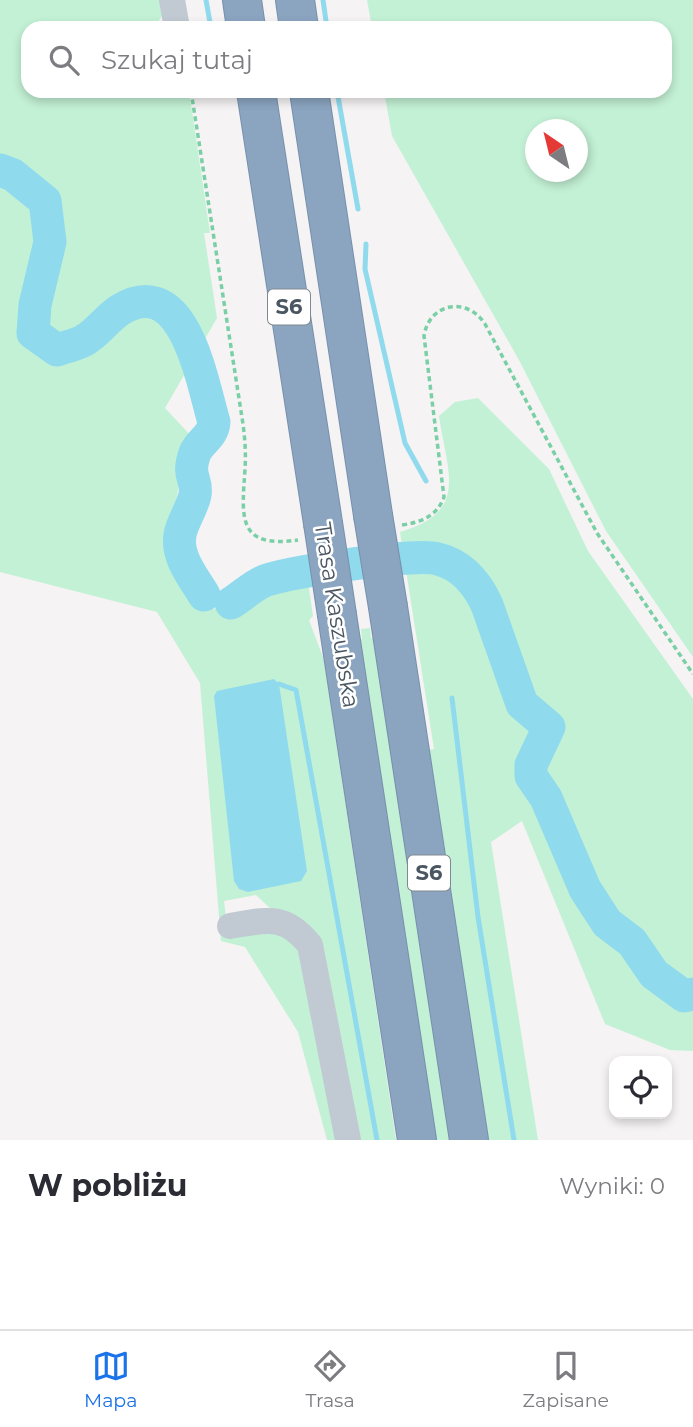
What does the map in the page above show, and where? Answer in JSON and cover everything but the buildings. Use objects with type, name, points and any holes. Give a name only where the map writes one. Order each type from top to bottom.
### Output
[{"type":"highway","points":[[242,0],[245,21]]},
{"type":"highway","points":[[295,0],[298,21]]},
{"type":"highway","name":"Trasa Kaszubska","points":[[257,98],[417,1140]]},
{"type":"highway","name":"S6","points":[[310,98],[469,1140]]},
{"type":"lane","points":[[172,0],[176,21]]},
{"type":"lane","points":[[230,926],[272,919],[300,932],[310,945],[348,1140]]},
{"type":"path","points":[[485,324],[597,533],[693,674]]},
{"type":"green space","points":[[0,0],[167,0],[159,21],[21,21],[21,98],[190,98],[210,233],[204,233],[217,318],[165,408],[192,437],[177,494],[177,551],[193,591],[209,607],[232,608],[265,588],[308,582],[313,616],[309,620],[324,660],[396,1140],[354,1140],[321,956],[256,895],[224,901],[228,934],[270,927],[300,942],[342,1140],[327,1140],[298,1032],[245,947],[221,941],[200,683],[157,612],[0,572]]},
{"type":"green space","points":[[367,0],[693,0],[693,657],[606,531],[519,360],[392,136],[385,98],[672,98],[672,21],[371,21]]},
{"type":"green space","points":[[478,398],[549,469],[588,551],[693,699],[693,1051],[670,1050],[605,1024],[522,821],[491,842],[538,1140],[489,1140],[428,750],[434,749],[400,532],[422,524],[437,513],[445,501],[449,488],[449,472],[439,416],[455,402]]},
{"type":"green space","points":[[370,628],[371,638],[383,637],[459,1140],[426,1140],[350,641],[362,639],[361,629]]},
{"type":"water","points":[[274,679],[279,684],[307,871],[301,881],[248,892],[239,889],[234,881],[214,696],[217,691]]},
{"type":"waterway","points":[[206,0],[210,21]]},
{"type":"waterway","points":[[323,0],[326,21]]},
{"type":"waterway","points":[[338,98],[358,209]]},
{"type":"waterway","points":[[0,170],[13,175],[45,201],[50,242],[35,305],[33,333],[57,350],[83,341],[120,310],[142,302],[160,305],[175,318],[187,336],[214,422],[211,431],[195,453],[192,473],[195,495],[181,530],[179,543],[187,567],[204,595]]},
{"type":"waterway","points":[[366,244],[365,269],[405,443],[426,481]]},
{"type":"waterway","points":[[231,603],[267,580],[354,564],[425,558],[438,559],[461,570],[473,582],[487,605],[522,704],[549,727],[531,765],[531,776],[546,798],[585,889],[607,923],[632,942],[654,974],[684,996],[693,994]]},
{"type":"waterway","points":[[279,684],[296,690],[377,1140]]},
{"type":"waterway","points":[[452,698],[478,917],[514,1140]]}]
